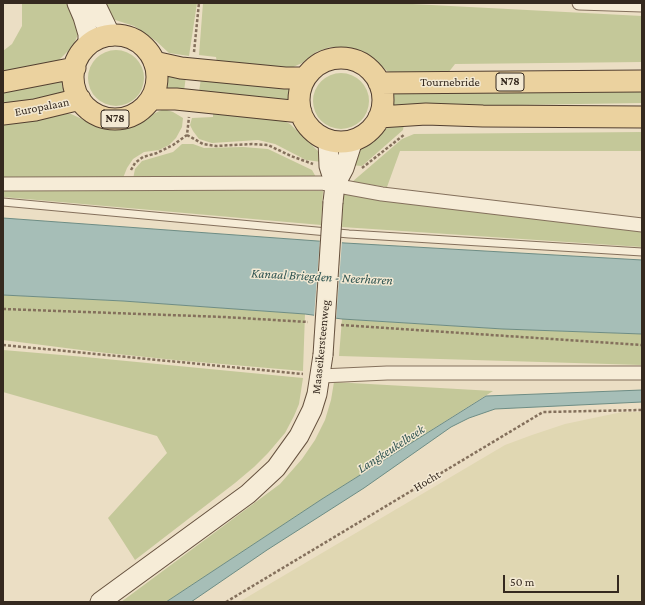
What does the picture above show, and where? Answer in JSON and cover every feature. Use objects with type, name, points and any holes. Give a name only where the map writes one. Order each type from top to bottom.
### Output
[{"type":"main road","points":[[76,3],[83,17],[88,34],[88,45]]},
{"type":"main road","points":[[95,3],[111,36]]},
{"type":"main road","points":[[80,99],[75,88],[74,77],[75,68],[82,52],[88,45],[97,40],[111,36],[125,37],[139,43],[154,62],[181,68],[285,78],[305,78]]},
{"type":"main road","points":[[342,58],[353,60],[372,71],[379,82],[383,99],[379,117],[369,131],[353,140],[338,142],[328,140],[315,133],[310,128],[301,112],[299,93],[305,78],[312,69],[326,61],[342,58]]},
{"type":"main road","name":"N78","points":[[80,99],[88,108],[97,114],[108,118],[116,119],[137,113],[151,99],[156,85],[157,73],[154,62]]},
{"type":"main road","points":[[3,82],[75,68]]},
{"type":"main road","name":"Tournebride","points":[[379,82],[642,81]]},
{"type":"main road","name":"Europalaan","points":[[3,114],[35,110],[80,99]]},
{"type":"main road","points":[[151,99],[176,99],[301,112]]},
{"type":"main road","points":[[379,117],[426,114],[483,116],[642,117]]},
{"type":"main road","name":"Maaseikersteenweg","points":[[328,140],[340,179]]},
{"type":"main road","name":"Maaseikersteenweg","points":[[100,602],[248,494],[276,468],[289,452],[307,423],[317,394],[321,376],[340,179],[353,140]]},
{"type":"street","points":[[579,3],[642,5]]},
{"type":"street","points":[[3,184],[316,183],[340,179],[382,194],[642,226]]},
{"type":"street","points":[[321,376],[387,373],[642,373]]},
{"type":"lane","points":[[3,202],[349,234],[642,252]]},
{"type":"path","points":[[193,55],[199,3]]},
{"type":"path","points":[[130,184],[130,172],[135,163],[143,157],[157,153],[174,145],[187,135],[189,116]]},
{"type":"path","points":[[187,135],[203,144],[216,146],[252,144],[268,145],[312,164],[340,179],[409,132]]},
{"type":"path","points":[[3,345],[321,376]]},
{"type":"path","name":"Hocht","points":[[226,602],[543,412],[642,410]]},
{"type":"shaded area","points":[[622,412],[642,412],[642,602],[239,602],[505,445],[565,424]]},
{"type":"green space","points":[[22,3],[70,3],[79,32],[73,46],[59,60],[38,67],[3,73],[3,51],[12,44],[22,26]]},
{"type":"green space","points":[[101,3],[197,3],[189,56],[169,53],[156,41],[134,26],[109,18]]},
{"type":"green space","points":[[203,3],[393,3],[642,16],[642,62],[455,64],[448,73],[397,74],[387,71],[363,52],[348,48],[330,47],[316,52],[302,63],[291,68],[217,62],[216,57],[199,55]]},
{"type":"green space","points":[[116,50],[127,52],[136,58],[142,67],[144,78],[142,89],[136,98],[127,104],[116,106],[105,104],[96,98],[90,89],[88,78],[90,67],[96,58],[105,52]]},
{"type":"green space","points":[[341,73],[352,75],[361,81],[367,90],[369,101],[367,112],[361,121],[352,127],[341,129],[330,127],[321,121],[315,112],[313,101],[315,90],[321,81],[330,75]]},
{"type":"green space","points":[[166,76],[186,76],[184,91],[164,89]]},
{"type":"green space","points":[[201,78],[290,88],[288,102],[199,92]]},
{"type":"green space","points":[[61,80],[64,93],[3,105],[3,91]]},
{"type":"green space","points":[[642,89],[642,103],[392,107],[392,92]]},
{"type":"green space","points":[[164,109],[183,118],[182,127],[176,138],[169,145],[159,150],[144,152],[133,159],[123,178],[3,178],[3,123],[71,114],[104,128],[116,129],[127,128]]},
{"type":"green space","points":[[213,113],[282,120],[290,124],[318,151],[322,162],[306,160],[275,144],[258,140],[212,143],[199,139],[190,125],[192,118],[213,117]]},
{"type":"green space","points":[[404,124],[403,130],[362,166],[350,165],[358,151],[375,139],[388,127]]},
{"type":"green space","points":[[642,132],[642,151],[400,151],[387,187],[352,182],[402,139],[414,134]]},
{"type":"green space","points":[[182,144],[193,144],[204,148],[243,147],[268,149],[312,170],[317,179],[133,179],[135,169],[142,161],[173,152]]},
{"type":"green space","points":[[3,189],[323,191],[321,225],[3,197]]},
{"type":"green space","points":[[343,193],[642,230],[642,247],[342,227]]},
{"type":"green space","points":[[3,295],[123,301],[305,314],[303,371],[97,352],[3,340]]},
{"type":"green space","points":[[342,319],[503,329],[642,334],[642,365],[339,356]]},
{"type":"green space","points":[[3,350],[303,378],[299,404],[294,416],[285,433],[268,453],[235,483],[135,560],[108,518],[167,453],[157,436],[3,392]]},
{"type":"green space","points":[[334,382],[493,391],[322,499],[166,602],[121,602],[280,484],[302,459],[315,440],[325,420],[331,400]]},
{"type":"water","name":"Kanaal Briegden - Neerharen","points":[[3,218],[345,243],[642,260],[642,334],[503,329],[342,319],[305,314],[123,301],[3,295]]},
{"type":"water","points":[[642,390],[642,402],[495,409],[469,418],[451,427],[364,488],[267,550],[191,602],[166,602],[322,499],[486,396]]},
{"type":"pier","points":[[320,239],[342,241],[336,320],[314,317]]},
{"type":"water label","name":"Langkeukelbeek","points":[[391,449]]}]
